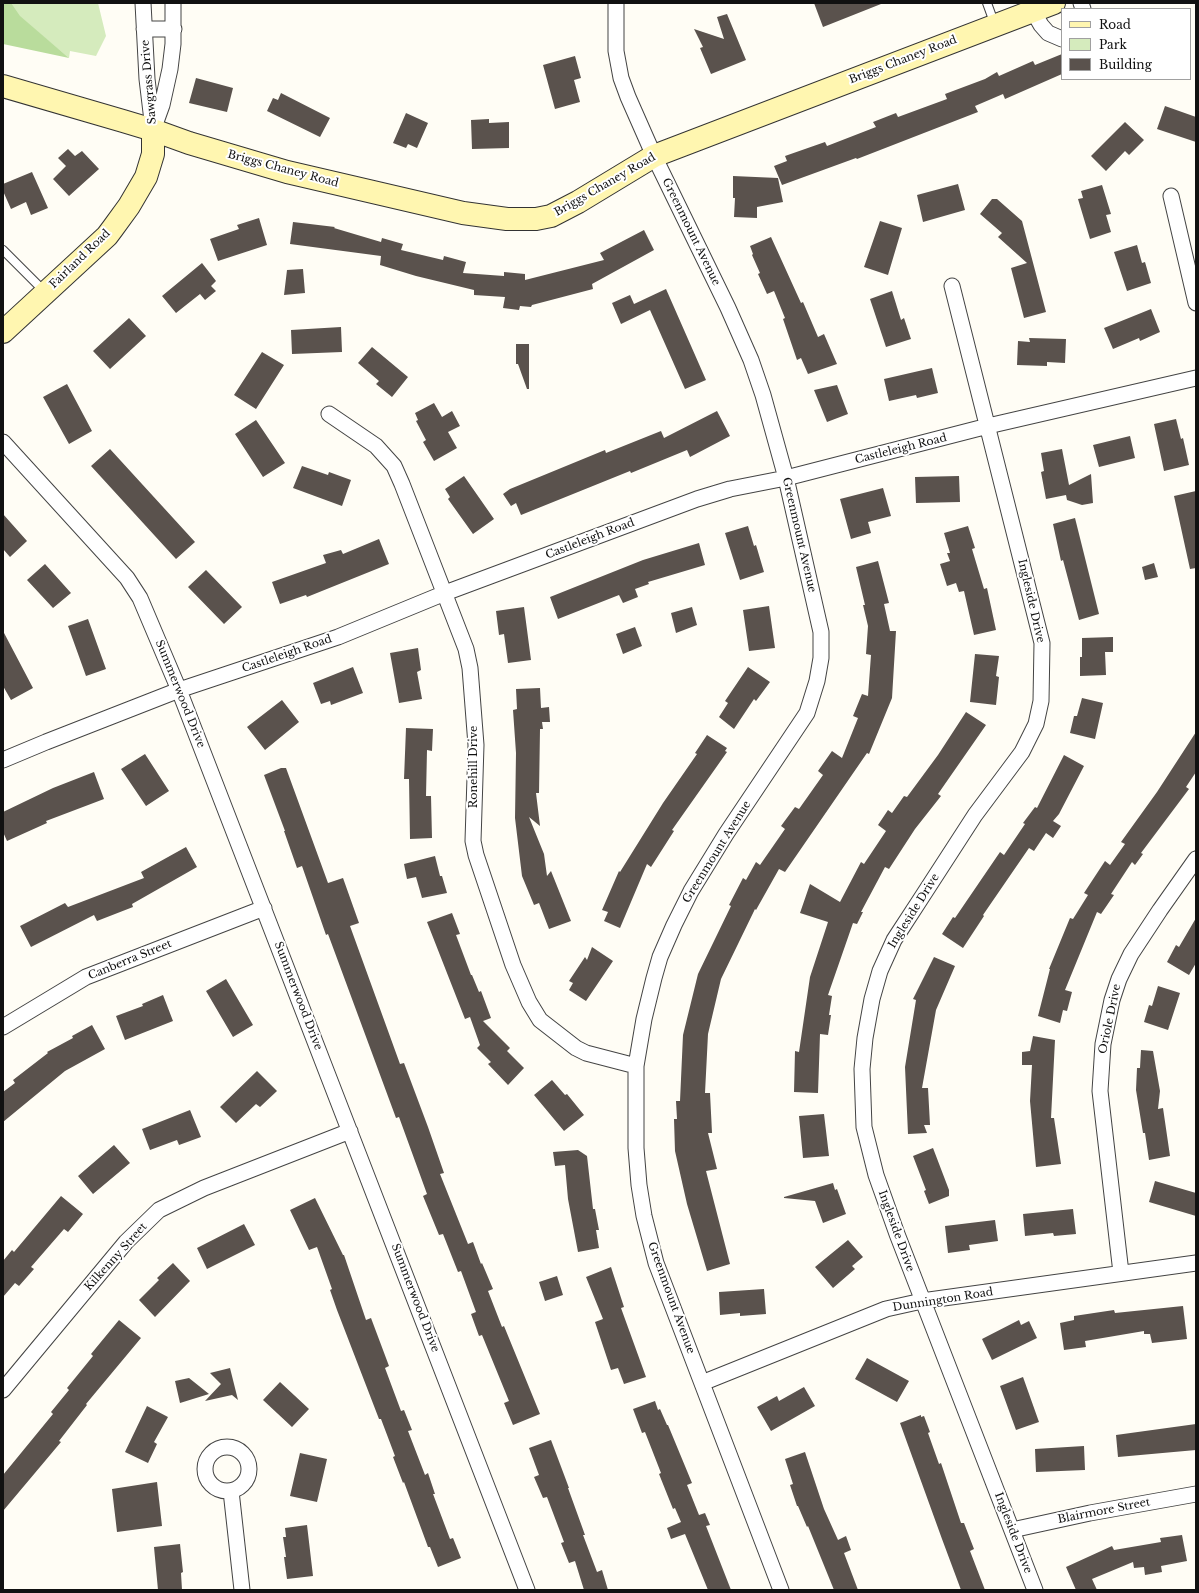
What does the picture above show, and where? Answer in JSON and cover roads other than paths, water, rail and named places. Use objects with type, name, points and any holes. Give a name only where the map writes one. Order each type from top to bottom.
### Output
[{"type":"main road","name":"Briggs Chaney Road","points":[[3,86],[153,130],[189,143],[287,172],[463,213],[507,219],[536,219],[551,216],[578,202],[654,156],[1045,6]]},
{"type":"main road","name":"Fairland Road","points":[[3,332],[107,236],[129,206],[146,177],[153,154],[153,130]]},
{"type":"street","name":"Sawgrass Drive","points":[[143,3],[147,79],[153,130]]},
{"type":"street","name":"Sawgrass Drive","points":[[153,130],[162,105],[170,69],[174,29],[173,3]]},
{"type":"street","name":"Greenmount Avenue","points":[[616,3],[616,51],[621,78],[654,156],[728,308],[751,360],[763,395],[786,478],[821,632],[821,658],[817,681],[807,713],[726,834],[691,891],[660,957],[644,1018],[636,1066],[636,1148],[644,1216],[656,1263],[781,1590]]},
{"type":"street","points":[[1045,6],[1041,25],[1048,33],[1061,39]]},
{"type":"street","points":[[144,29],[174,29]]},
{"type":"street","points":[[1171,196],[1196,303]]},
{"type":"street","name":"Ingleside Drive","points":[[952,286],[1042,643],[1041,700],[1036,724],[1022,752],[975,816],[894,940],[880,971],[872,999],[865,1038],[862,1069],[864,1127],[876,1175],[922,1301],[1035,1590]]},
{"type":"street","name":"Castleleigh Road","points":[[3,760],[180,690],[338,637],[445,593],[697,499],[758,483],[786,478],[988,426],[1196,378]]},
{"type":"street","name":"Ronehill Drive","points":[[329,414],[376,446],[394,466],[466,649],[470,668],[476,745],[473,841],[476,855],[513,965],[529,1002],[540,1020],[576,1048],[586,1053],[636,1066]]},
{"type":"street","name":"Summerwood Drive","points":[[3,442],[127,578],[140,598],[180,690],[527,1590]]},
{"type":"street","name":"Oriole Drive","points":[[1121,1273],[1100,1091],[1103,1044],[1112,1000],[1119,979],[1148,928],[1196,859]]},
{"type":"street","name":"Canberra Street","points":[[3,1028],[86,977],[264,908]]},
{"type":"street","name":"Kilkenny Street","points":[[3,1390],[126,1242],[159,1210],[204,1188],[350,1131]]},
{"type":"street","name":"Dunnington Road","points":[[702,1383],[886,1309],[922,1301],[1196,1263]]},
{"type":"street","points":[[231,1491],[242,1590]]},
{"type":"street","name":"Blairmore Street","points":[[1012,1530],[1090,1513],[1196,1494]]},
{"type":"lane","points":[[987,3],[995,25]]},
{"type":"lane","points":[[3,250],[45,292]]}]
